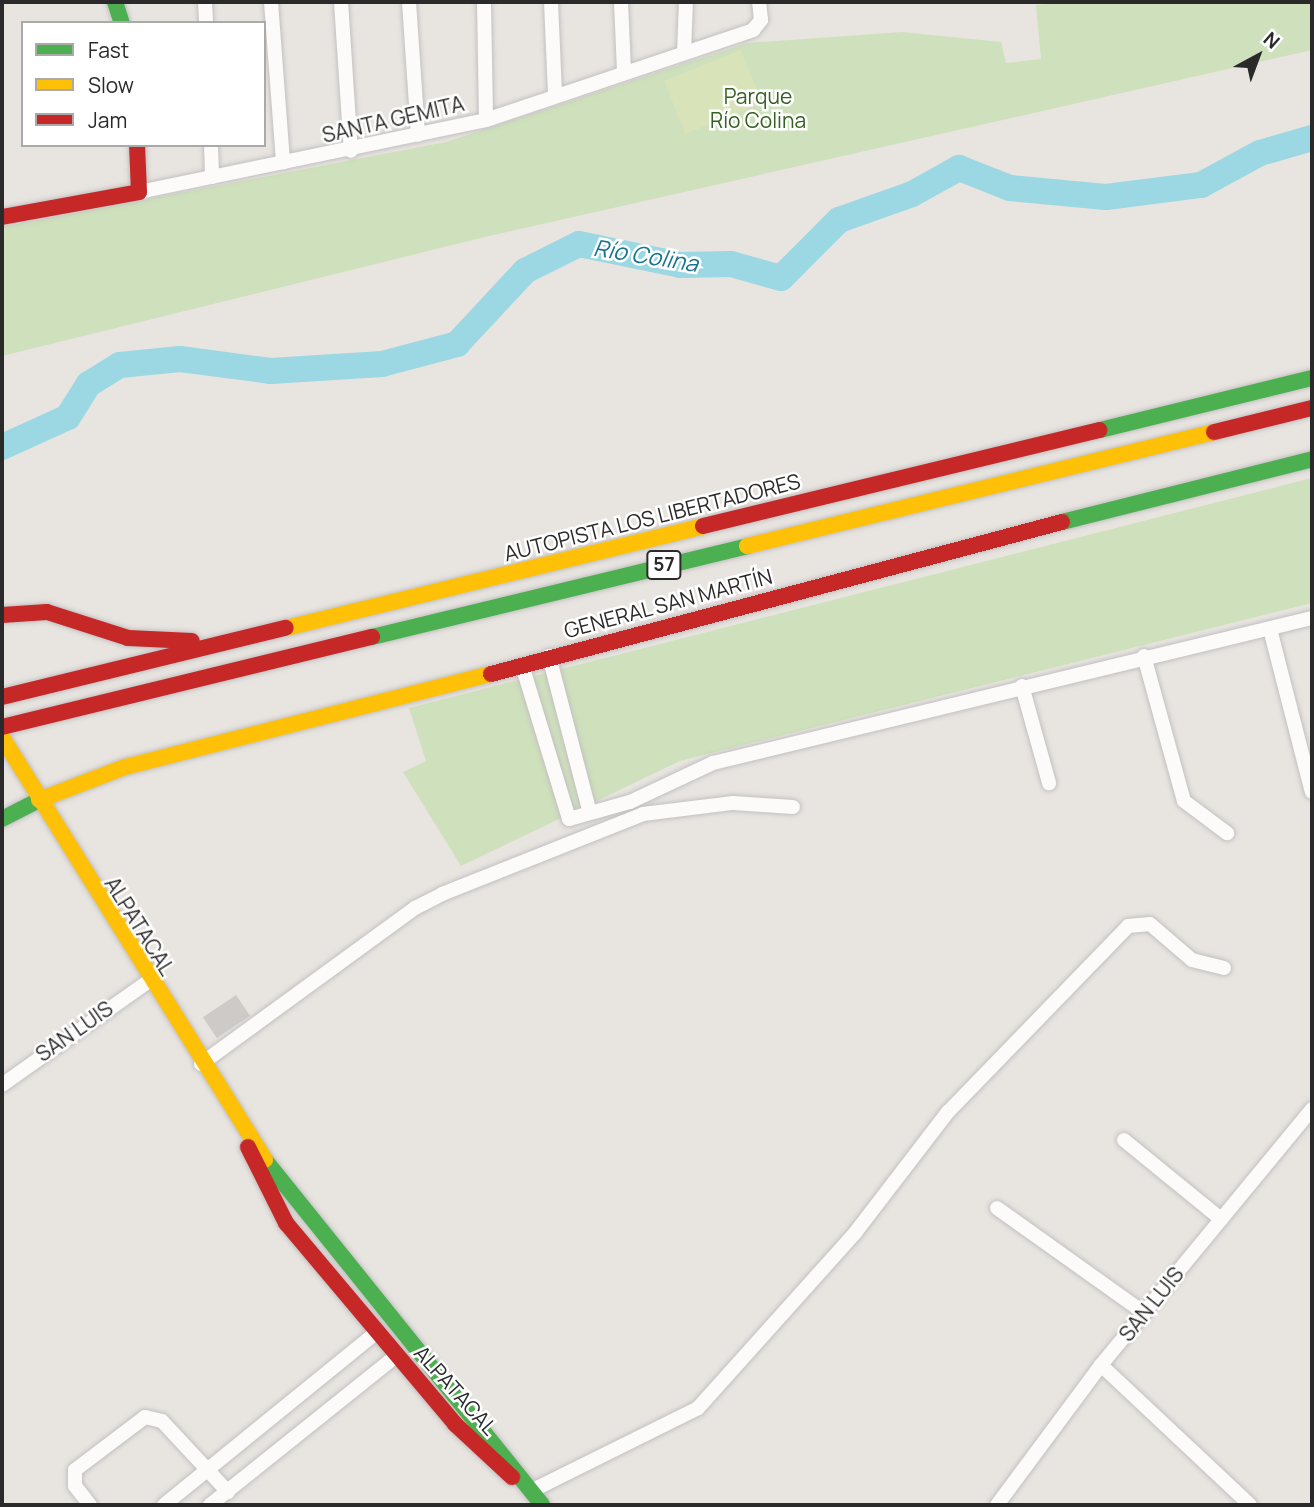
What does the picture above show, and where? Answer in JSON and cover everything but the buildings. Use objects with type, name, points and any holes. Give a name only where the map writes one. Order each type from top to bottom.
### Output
[{"type":"main road","points":[[115,2],[121,21]]},
{"type":"main road","points":[[137,147],[139,192]]},
{"type":"main road","name":"SANTA GEMITA","points":[[2,217],[139,192]]},
{"type":"main road","name":"AUTOPISTA LOS LIBERTADORES","points":[[2,697],[1312,378]]},
{"type":"main road","name":"57","points":[[9,725],[1312,408]]},
{"type":"main road","name":"GENERAL SAN MARTÍN","points":[[2,819],[38,800],[125,766],[1312,459]]},
{"type":"main road","points":[[2,615],[60,614],[150,641],[239,641]]},
{"type":"main road","name":"ALPATACAL","points":[[2,737],[245,1136],[472,1412],[542,1505]]},
{"type":"main road","name":"ALPATACAL","points":[[245,1136],[257,1171],[286,1223],[455,1424],[531,1491]]},
{"type":"main road","points":[[286,1223],[303,1208]]},
{"type":"main road","points":[[455,1424],[472,1412]]},
{"type":"street","points":[[205,2],[206,21]]},
{"type":"street","points":[[271,2],[283,163]]},
{"type":"street","points":[[341,2],[351,151]]},
{"type":"street","points":[[409,2],[418,135]]},
{"type":"street","points":[[484,2],[486,120]]},
{"type":"street","points":[[551,2],[555,95]]},
{"type":"street","points":[[621,2],[624,72]]},
{"type":"street","points":[[684,53],[686,2]]},
{"type":"street","name":"SANTA GEMITA","points":[[139,192],[351,151],[486,120],[753,30],[761,20],[759,2]]},
{"type":"street","points":[[211,147],[212,177]]},
{"type":"street","points":[[522,664],[569,819],[630,802],[713,763],[1144,656],[1312,618]]},
{"type":"street","points":[[1270,629],[1312,792]]},
{"type":"street","points":[[549,656],[590,813]]},
{"type":"street","points":[[1144,656],[1184,801],[1227,833]]},
{"type":"street","points":[[1022,686],[1049,783]]},
{"type":"street","points":[[201,1064],[415,908],[442,894],[643,814],[733,803],[793,807]]},
{"type":"street","points":[[531,1491],[698,1408],[855,1233],[948,1112],[1128,926],[1150,924],[1183,955],[1224,968]]},
{"type":"street","name":"SAN LUIS","points":[[2,1084],[149,981]]},
{"type":"street","name":"SAN LUIS","points":[[997,1505],[1101,1365],[1312,1109]]},
{"type":"street","points":[[1124,1140],[1221,1219]]},
{"type":"street","points":[[997,1208],[1144,1313]]},
{"type":"street","points":[[164,1505],[377,1332]]},
{"type":"street","points":[[210,1505],[396,1356]]},
{"type":"street","points":[[1101,1365],[1250,1505]]},
{"type":"street","points":[[90,1505],[75,1486],[78,1466],[145,1417],[162,1421],[228,1492]]},
{"type":"green space","name":"Parque Río Colina","points":[[1066,2],[1312,2],[1312,50],[485,237],[2,356],[2,227],[446,142],[747,43],[902,32],[1001,42],[1006,63],[1041,59],[1036,5]]},
{"type":"green space","points":[[741,50],[762,103],[685,134],[664,81]]},
{"type":"green space","points":[[1312,478],[1312,603],[680,761],[461,866],[403,772],[426,761],[409,708]]},
{"type":"waterway","name":"Río Colina","points":[[2,447],[68,417],[89,384],[120,365],[180,359],[271,371],[382,364],[457,344],[525,271],[579,244],[680,265],[731,264],[781,278],[839,220],[912,194],[959,168],[1010,188],[1106,197],[1201,185],[1260,153],[1312,138]]},
{"type":"traffic: fast","points":[[115,2],[121,21]]},
{"type":"traffic: fast","points":[[1100,430],[1312,378]]},
{"type":"traffic: fast","points":[[1062,522],[1312,459]]},
{"type":"traffic: fast","points":[[372,637],[747,546]]},
{"type":"traffic: fast","points":[[2,819],[39,800]]},
{"type":"traffic: fast","points":[[265,1160],[542,1505]]},
{"type":"traffic: slow","points":[[747,546],[1214,432]]},
{"type":"traffic: slow","points":[[286,628],[703,526]]},
{"type":"traffic: slow","points":[[39,800],[125,767],[491,674]]},
{"type":"traffic: slow","points":[[2,737],[265,1160]]},
{"type":"traffic: jam","points":[[2,217],[139,192],[137,147]]},
{"type":"traffic: jam","points":[[1214,432],[1312,408]]},
{"type":"traffic: jam","points":[[703,526],[1100,430]]},
{"type":"traffic: jam","points":[[491,674],[1062,522]]},
{"type":"traffic: jam","points":[[2,615],[47,612],[128,638],[192,641]]},
{"type":"traffic: jam","points":[[2,697],[286,628]]},
{"type":"traffic: jam","points":[[2,727],[372,637]]},
{"type":"traffic: jam","points":[[248,1147],[286,1223],[455,1424],[512,1477]]}]
